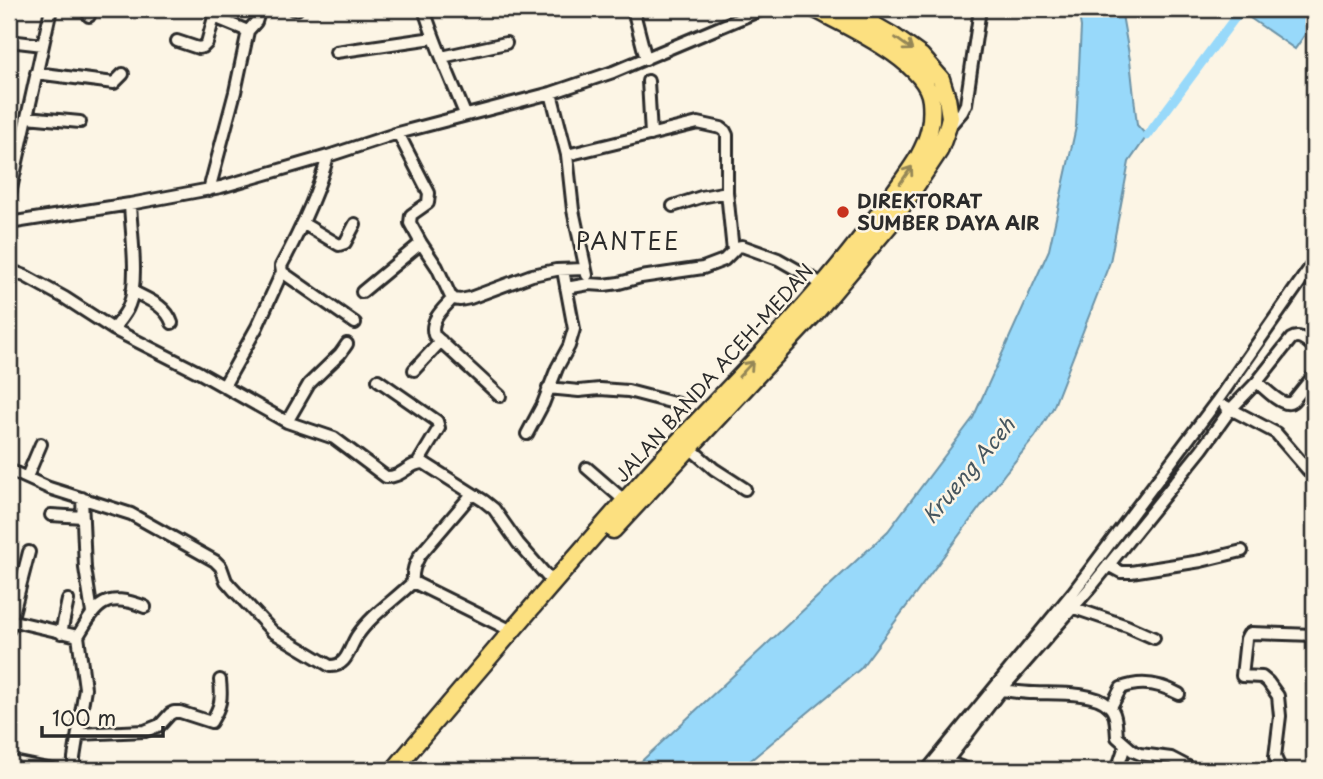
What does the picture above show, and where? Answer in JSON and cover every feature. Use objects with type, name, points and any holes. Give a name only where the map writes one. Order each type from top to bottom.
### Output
[{"type":"highway","name":"JALAN BANDA ACEH-MEDAN","points":[[406,770],[824,285],[866,232],[918,158],[930,134],[932,121],[931,97],[925,83],[913,68],[888,50],[815,9]]},
{"type":"highway","name":"JALAN BANDA ACEH-MEDAN","points":[[394,770],[625,501],[780,353],[891,223],[939,151],[950,117],[941,79],[921,56],[846,9]]},
{"type":"street","points":[[9,198],[51,9]]},
{"type":"street","points":[[209,190],[248,31],[256,22],[260,9]]},
{"type":"street","points":[[424,9],[464,114]]},
{"type":"street","points":[[633,9],[646,59]]},
{"type":"street","points":[[9,223],[209,190],[464,114],[551,93],[646,59],[763,9]]},
{"type":"street","points":[[947,129],[967,104],[980,9]]},
{"type":"street","points":[[177,41],[198,48],[204,47],[214,13],[248,31]]},
{"type":"street","points":[[336,52],[433,38]]},
{"type":"street","points":[[9,41],[43,46]]},
{"type":"street","points":[[442,57],[506,43]]},
{"type":"street","points":[[36,74],[114,83],[123,74]]},
{"type":"street","points":[[648,81],[651,135]]},
{"type":"street","points":[[551,93],[567,155],[573,209],[589,285]]},
{"type":"street","points":[[27,117],[80,122]]},
{"type":"street","points":[[567,155],[698,123],[721,128],[727,135],[727,192],[733,251]]},
{"type":"street","points":[[398,133],[429,193],[428,203],[414,212],[409,219],[453,298],[470,298],[532,275],[585,269]]},
{"type":"street","points":[[224,386],[257,327],[282,272],[281,266],[304,224],[328,156]]},
{"type":"street","points":[[673,205],[727,192]]},
{"type":"street","points":[[113,328],[130,303],[134,278],[130,204]]},
{"type":"street","points":[[304,224],[339,245],[345,243],[355,224]]},
{"type":"street","points":[[362,292],[421,243]]},
{"type":"street","points":[[566,288],[619,283],[703,268],[724,260],[740,246],[778,258],[824,285]]},
{"type":"street","points":[[926,770],[1074,591],[1217,401],[1314,262]]},
{"type":"street","points":[[9,270],[25,276],[113,328],[286,422],[334,438],[386,477],[396,477],[418,463],[439,428],[437,421],[378,380]]},
{"type":"street","points":[[527,434],[543,404],[556,368],[573,338],[574,329],[564,270]]},
{"type":"street","points":[[282,272],[355,323]]},
{"type":"street","points":[[132,291],[165,311],[172,323]]},
{"type":"street","points":[[453,298],[435,318],[432,328],[434,335],[500,396]]},
{"type":"street","points":[[969,770],[944,766],[1001,690],[1074,608],[1202,449],[1230,410],[1292,339],[1299,337],[1314,347]]},
{"type":"street","points":[[414,370],[441,341]]},
{"type":"street","points":[[286,422],[309,384],[347,344]]},
{"type":"street","points":[[1257,382],[1285,404],[1294,400],[1314,375]]},
{"type":"street","points":[[548,388],[628,391],[678,404]]},
{"type":"street","points":[[1217,401],[1276,433],[1314,477]]},
{"type":"street","points":[[27,477],[41,444]]},
{"type":"street","points":[[685,444],[714,469],[745,489]]},
{"type":"street","points":[[418,463],[424,463],[494,509],[518,543],[553,583]]},
{"type":"street","points":[[587,468],[625,501]]},
{"type":"street","points":[[9,470],[50,488],[131,514],[219,564],[226,581],[273,632],[330,666],[342,664],[365,625],[413,582]]},
{"type":"street","points":[[413,582],[412,574],[420,555],[472,494]]},
{"type":"street","points":[[82,498],[85,568],[92,613]]},
{"type":"street","points":[[51,515],[83,517]]},
{"type":"street","points":[[1108,565],[1118,571],[1131,572],[1201,561],[1242,551]]},
{"type":"street","points":[[29,552],[10,623],[78,636]]},
{"type":"street","points":[[413,582],[512,631]]},
{"type":"street","points":[[61,633],[68,600]]},
{"type":"street","points":[[74,770],[85,688],[78,636],[101,604],[135,603],[145,607]]},
{"type":"street","points":[[1074,608],[1154,638]]},
{"type":"street","points":[[1280,770],[1275,757],[1280,716],[1278,696],[1262,677],[1242,676],[1246,639],[1251,633],[1314,635]]},
{"type":"street","points":[[78,734],[145,731],[160,725],[174,712],[211,722],[220,708],[220,680]]},
{"type":"street","points":[[1111,707],[1121,688],[1142,682],[1180,694]]},
{"type":"street","points":[[1001,690],[1086,696],[1105,703],[1111,707],[1116,719],[1117,737],[1133,751],[1171,758],[1194,770]]},
{"type":"street","points":[[1117,770],[1124,749]]},
{"type":"street","points":[[9,761],[53,770]]},
{"type":"water","name":"Krueng Aceh","points":[[1078,9],[1121,9],[1137,125],[1147,136],[1129,162],[1110,262],[1053,408],[1035,437],[860,669],[739,770],[632,770],[888,531],[973,418],[1049,250],[1076,127],[1081,27]]},
{"type":"water","points":[[1237,9],[1314,9],[1310,25],[1295,49]]},
{"type":"waterway","points":[[1147,136],[1240,11]]},
{"type":"place","name":"DIREKTORAT SUMBER DAYA AIR","points":[[843,212]]},
{"type":"district","name":"PANTEE","points":[[628,242]]}]
